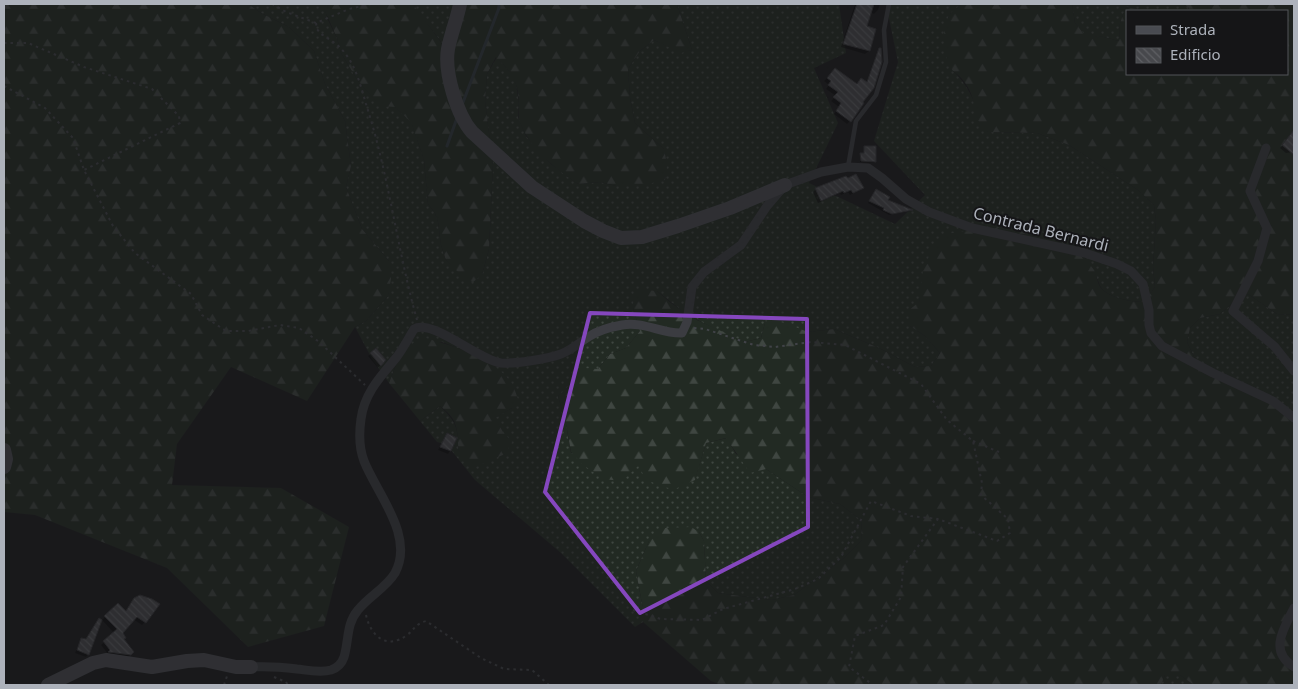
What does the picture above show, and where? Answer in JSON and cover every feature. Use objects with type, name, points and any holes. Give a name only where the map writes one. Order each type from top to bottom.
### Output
[{"type":"street","points":[[460,4],[448,51],[452,88],[464,123],[532,187],[584,221],[621,238],[642,237],[730,208],[785,184]]},
{"type":"street","points":[[1266,148],[1250,191],[1267,228],[1258,260],[1233,311],[1275,347],[1294,371]]},
{"type":"street","name":"Contrada Bernardi","points":[[785,184],[821,172],[848,167],[868,168],[906,199],[929,212],[972,228],[1085,253],[1117,264],[1131,271],[1143,284],[1149,310],[1151,333],[1162,346],[1213,373],[1274,401],[1294,418]]},
{"type":"street","points":[[48,685],[101,661],[111,660],[152,667],[199,660],[214,661],[236,667],[274,667],[326,671],[336,667],[343,660],[352,620],[357,611],[387,583],[394,575],[399,564],[402,550],[401,541],[361,450],[361,419],[370,390],[396,358],[414,329],[418,327],[429,328],[475,353],[500,363],[531,360],[560,354],[576,347],[592,335],[606,329],[625,325],[642,325],[682,333],[686,328],[692,287],[704,272],[741,246],[767,206],[785,184]]},
{"type":"street","points":[[4,450],[6,459],[4,467]]},
{"type":"street","points":[[1294,608],[1279,642],[1281,654],[1294,667]]},
{"type":"lane","points":[[848,167],[856,121],[876,95],[886,62],[884,30],[888,4]]},
{"type":"path","points":[[272,4],[286,12],[316,23],[349,9],[371,4]]},
{"type":"path","points":[[316,23],[320,33],[344,51],[356,71],[379,147],[390,192],[409,294],[418,327]]},
{"type":"path","points":[[4,44],[28,43],[84,67],[152,88],[179,116],[180,123],[84,170]]},
{"type":"path","points":[[4,86],[45,108],[73,138],[84,170],[100,202],[119,232],[135,253],[191,294],[202,315],[226,331],[248,331],[280,325],[299,328],[318,341],[370,390]]},
{"type":"path","points":[[686,328],[705,330],[754,346],[812,342],[845,345],[920,384],[947,420],[973,441],[999,452]]},
{"type":"path","points":[[633,610],[661,619],[702,620],[723,609],[795,589],[818,579],[841,557],[871,501],[911,516],[938,519],[997,541],[1010,533],[1008,519],[981,495],[982,483],[973,441]]},
{"type":"path","points":[[873,685],[850,667],[855,636],[884,625],[901,597],[903,567],[938,519]]},
{"type":"path","points":[[365,603],[367,618],[374,634],[383,641],[396,641],[408,634],[418,623],[426,621],[481,658],[504,669],[532,670],[549,685]]},
{"type":"highlighted area","points":[[590,313],[807,319],[808,527],[640,613],[545,492]]},
{"type":"green space","points":[[4,4],[248,4],[289,27],[314,51],[325,84],[345,121],[351,166],[346,187],[362,229],[389,261],[391,279],[388,296],[366,321],[355,327],[307,401],[231,367],[177,444],[172,485],[281,488],[349,527],[324,626],[248,647],[167,568],[35,515],[4,512]]},
{"type":"green space","points":[[248,4],[332,4],[324,7],[328,20],[337,38],[341,53],[358,81],[380,105],[395,107],[411,121],[424,160],[428,204],[435,213],[438,222],[441,245],[446,260],[456,269],[482,275],[489,249],[493,165],[485,101],[487,74],[497,57],[515,78],[519,103],[518,117],[526,136],[551,164],[578,184],[600,182],[616,186],[664,149],[635,123],[630,98],[628,69],[640,51],[654,40],[681,52],[692,50],[677,4],[839,4],[846,53],[814,68],[838,123],[809,183],[895,224],[925,195],[874,141],[898,62],[886,4],[962,4],[950,14],[953,71],[965,84],[988,132],[1037,133],[1069,145],[1138,190],[1154,205],[1156,221],[1153,267],[1155,287],[1144,302],[1120,298],[1103,290],[1094,271],[922,289],[910,326],[925,336],[940,353],[931,366],[915,367],[879,348],[834,329],[808,332],[766,319],[761,338],[745,342],[686,314],[657,291],[633,308],[640,331],[626,348],[610,354],[598,369],[558,396],[566,424],[571,453],[639,465],[695,479],[706,443],[727,438],[736,454],[766,469],[808,497],[840,504],[861,520],[862,540],[844,558],[794,595],[772,600],[718,593],[706,581],[704,541],[699,532],[649,541],[636,571],[643,609],[643,622],[635,627],[561,553],[475,480],[447,445],[437,442],[420,421],[440,406],[456,426],[459,451],[491,459],[505,454],[503,432],[494,418],[512,408],[470,353],[442,342],[401,352],[389,383],[372,359],[355,327],[366,321],[388,296],[389,261],[362,229],[346,187],[351,166],[345,121],[325,84],[314,51],[289,27]]},
{"type":"green space","points":[[332,4],[413,4],[443,45],[459,4],[677,4],[692,50],[681,53],[654,40],[640,51],[628,69],[630,98],[635,123],[664,149],[667,165],[665,180],[639,186],[616,186],[600,182],[578,184],[569,178],[543,157],[529,140],[519,120],[516,83],[496,57],[487,74],[485,101],[493,165],[489,249],[482,275],[473,282],[465,279],[446,260],[441,245],[438,222],[435,213],[428,204],[424,160],[411,122],[395,107],[380,106],[358,81],[341,53],[337,38],[323,7]]},
{"type":"green space","points":[[413,4],[459,4],[443,45],[420,14]]},
{"type":"green space","points":[[962,4],[1072,4],[1075,23],[1085,35],[1119,41],[1120,23],[1126,7],[1142,10],[1126,10],[1126,75],[1288,75],[1288,10],[1189,10],[1183,4],[1294,4],[1294,315],[1277,314],[1248,294],[1235,301],[1220,314],[1200,318],[1190,328],[1187,342],[1197,363],[1294,414],[1294,685],[1194,685],[1180,675],[1165,675],[1161,685],[721,685],[711,681],[643,622],[643,609],[636,571],[649,541],[665,528],[691,527],[699,532],[704,541],[706,581],[718,593],[772,600],[794,595],[844,558],[862,540],[861,520],[840,504],[808,497],[766,469],[750,473],[726,438],[706,443],[695,480],[675,489],[663,487],[645,479],[639,465],[622,481],[603,479],[582,464],[571,452],[558,396],[583,368],[598,369],[610,354],[626,348],[640,331],[633,308],[634,289],[657,291],[697,320],[745,342],[761,338],[766,319],[785,323],[808,332],[834,329],[879,348],[915,367],[931,366],[940,353],[925,336],[910,326],[908,311],[919,302],[923,270],[932,250],[946,234],[1005,228],[1038,231],[1060,241],[1090,264],[1101,288],[1115,297],[1144,302],[1155,287],[1153,267],[1156,221],[1154,205],[1138,190],[1069,145],[1037,133],[988,132],[974,116],[974,106],[970,92],[962,79],[953,71],[947,58],[944,35],[947,20],[951,13]]},
{"type":"green space","points":[[1072,4],[1183,4],[1189,8],[1189,10],[1142,10],[1126,7],[1120,23],[1119,41],[1104,37],[1085,36],[1075,23]]},
{"type":"green space","points":[[1248,294],[1277,314],[1294,315],[1294,414],[1197,363],[1187,342],[1190,328],[1200,318],[1220,314],[1235,301]]},
{"type":"green space","points":[[422,337],[458,348],[481,358],[492,364],[510,381],[518,399],[512,408],[495,418],[503,432],[512,442],[505,454],[473,468],[466,462],[459,451],[458,435],[454,421],[448,413],[440,406],[420,421],[389,383],[401,352]]},
{"type":"green space","points":[[1165,675],[1180,675],[1194,685],[1161,685]]},
{"type":"building","points":[[857,4],[874,4],[867,26],[876,29],[870,51],[843,44]]},
{"type":"building","points":[[879,48],[881,48],[882,62],[874,88],[851,122],[836,111],[841,103],[833,97],[838,92],[828,85],[831,81],[827,78],[835,68],[857,84],[861,78],[867,82]]},
{"type":"building","points":[[1294,130],[1294,155],[1282,145]]},
{"type":"building","points":[[864,146],[876,146],[876,162],[861,161],[860,153],[864,153]]},
{"type":"building","points":[[856,174],[864,188],[853,193],[851,190],[844,193],[843,191],[821,201],[815,188]]},
{"type":"building","points":[[876,189],[890,197],[888,200],[913,210],[892,214],[883,210],[884,208],[869,201]]},
{"type":"building","points":[[376,348],[386,360],[381,366],[370,353]]},
{"type":"building","points":[[447,433],[457,438],[451,451],[440,447]]},
{"type":"building","points":[[140,595],[160,604],[146,623],[137,617],[123,633],[126,638],[124,639],[134,652],[131,655],[108,652],[110,650],[103,641],[117,629],[104,616],[118,603],[126,611],[134,598]]},
{"type":"building","points":[[99,618],[102,620],[89,655],[77,650],[81,638],[86,639]]},
{"type":"waterway","points":[[462,105],[499,4]]},
{"type":"waterway","points":[[447,146],[457,118]]}]
